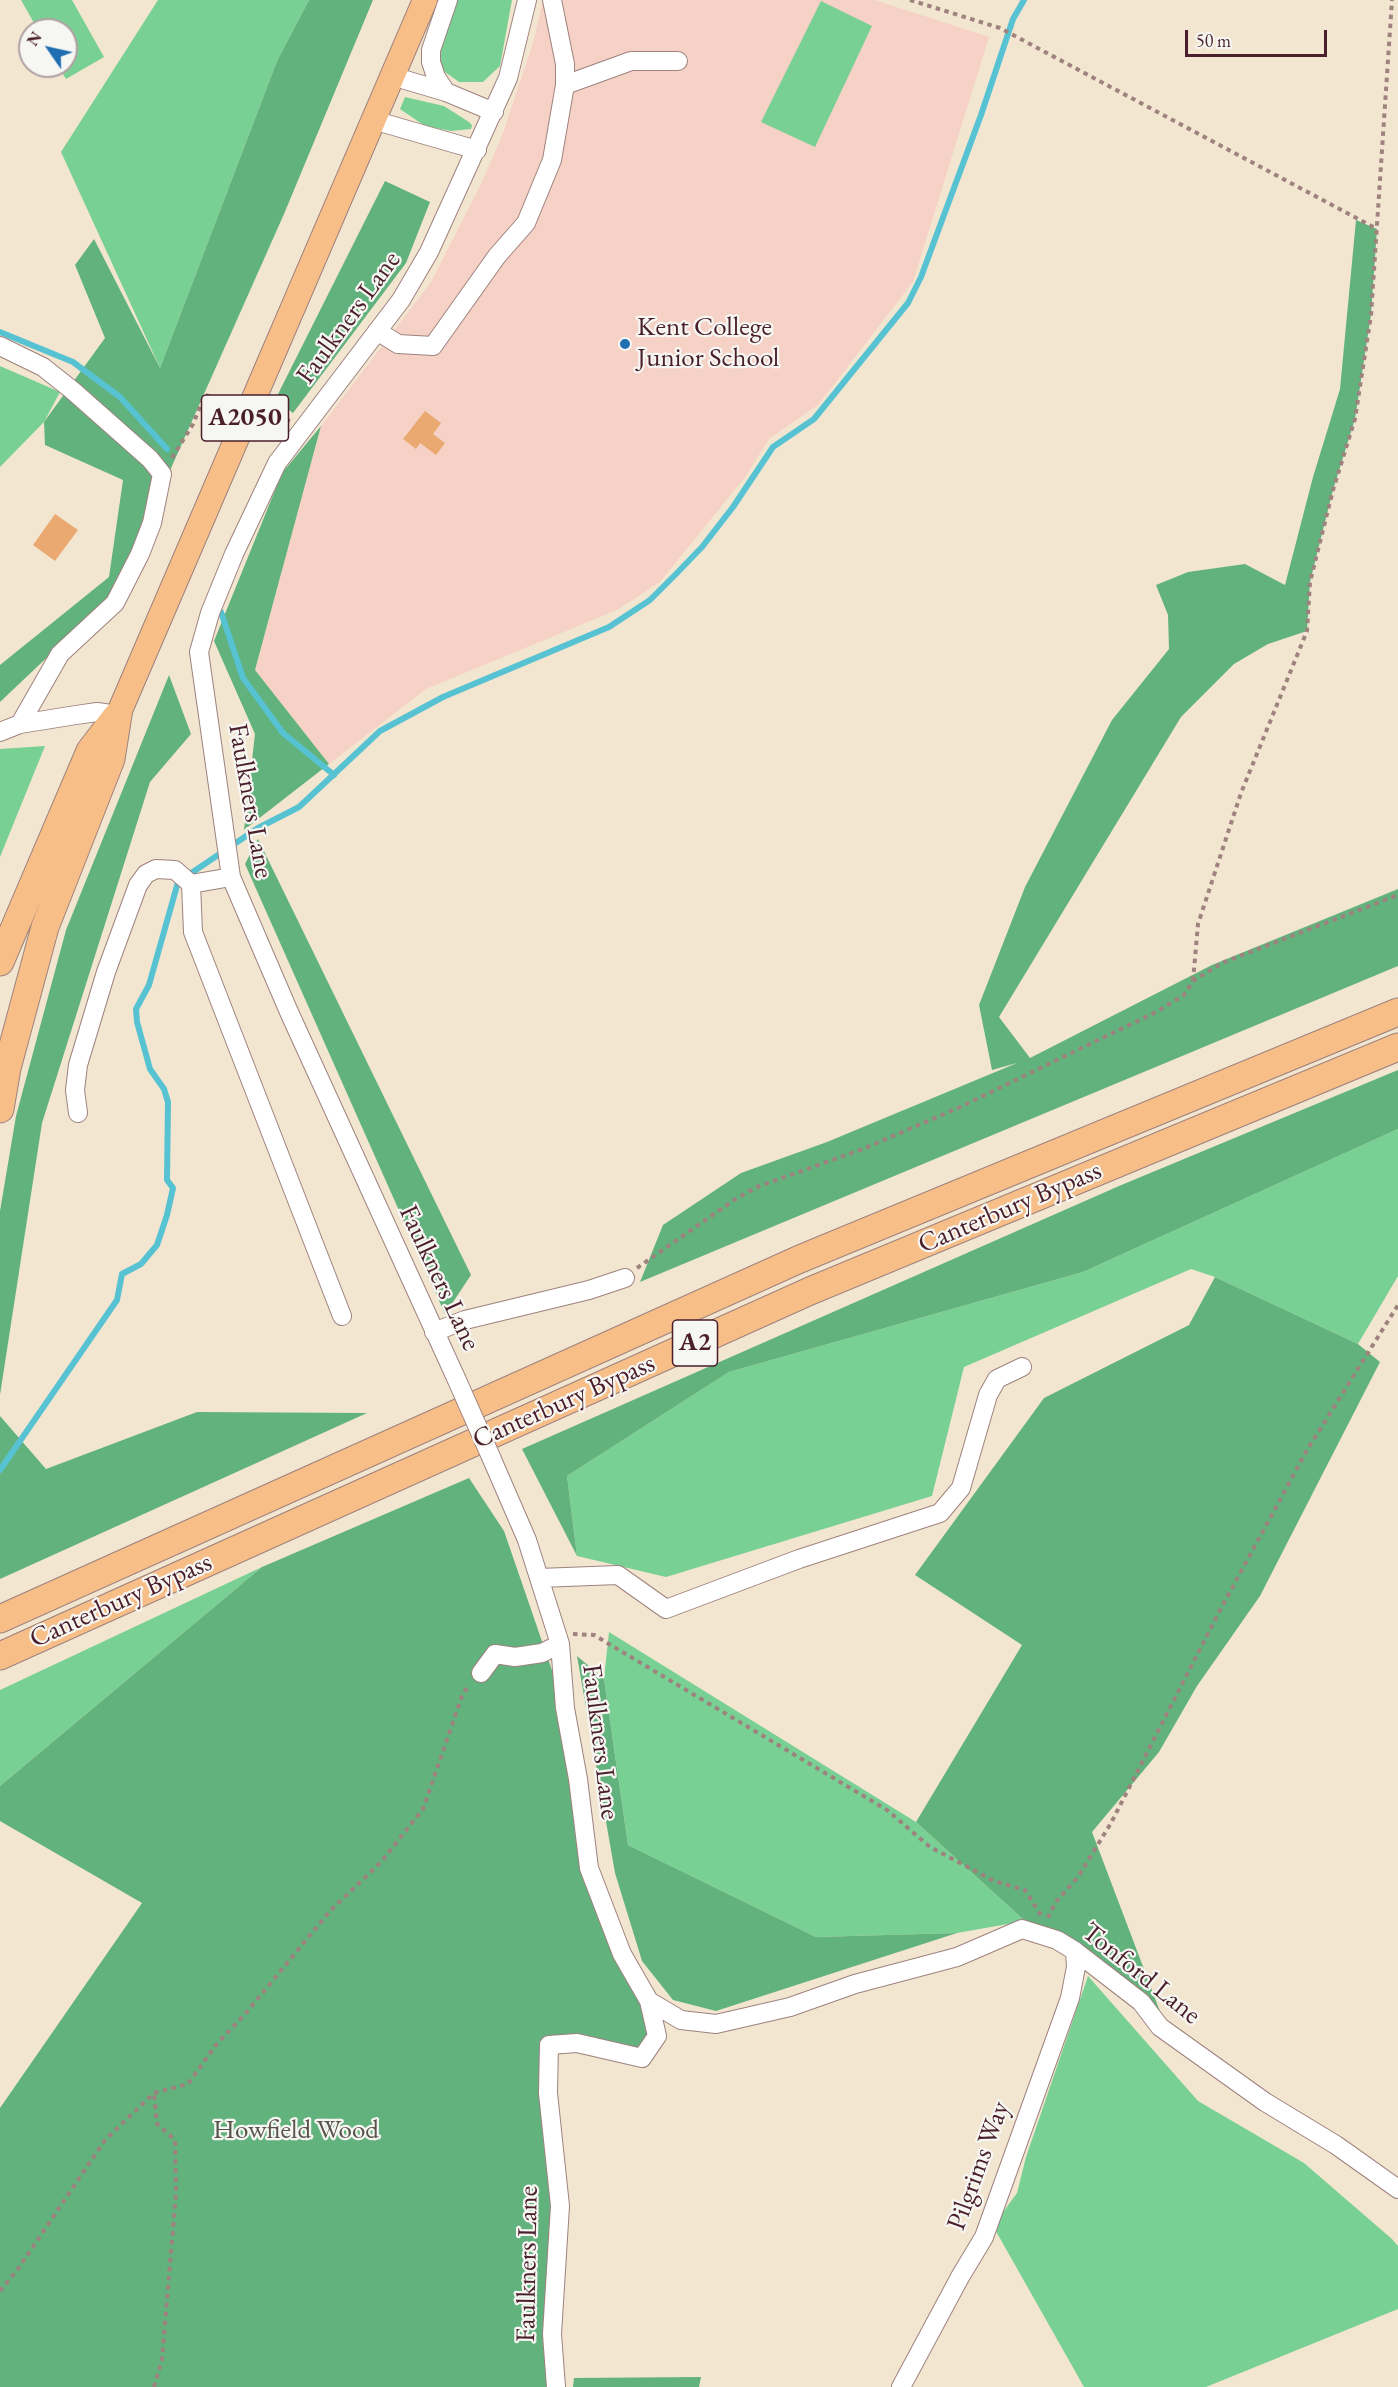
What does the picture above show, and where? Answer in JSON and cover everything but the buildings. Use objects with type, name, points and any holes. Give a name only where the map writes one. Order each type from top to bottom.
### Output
[{"type":"highway","points":[[0,962],[90,751],[118,715]]},
{"type":"highway","points":[[0,1109],[7,1068],[45,927],[111,759],[118,715]]},
{"type":"highway","name":"Canterbury Bypass","points":[[0,1619],[800,1259],[1398,1012]]},
{"type":"highway","name":"Canterbury Bypass","points":[[0,1656],[810,1291],[1398,1047]]},
{"type":"main road","name":"A2050","points":[[118,715],[425,0]]},
{"type":"street","points":[[447,92],[436,77],[431,62],[431,50],[448,0]]},
{"type":"street","name":"Faulkners Lane","points":[[527,0],[508,78],[429,252],[401,300],[277,463],[257,502],[210,613],[199,652],[230,870],[289,1012],[456,1378],[527,1540],[560,1644],[565,1708],[578,1779],[589,1868],[622,1954],[649,2001],[657,2036],[642,2058],[577,2043],[549,2045],[548,2093],[560,2206],[552,2334],[556,2387]]},
{"type":"street","points":[[377,331],[398,344],[434,346],[497,256],[526,223],[552,160],[565,85],[565,64],[552,0]]},
{"type":"street","points":[[565,85],[631,61],[678,61]]},
{"type":"street","points":[[392,76],[447,92],[494,112]]},
{"type":"street","points":[[373,120],[477,150]]},
{"type":"street","points":[[0,346],[43,367],[150,459],[162,474],[152,523],[140,554],[115,603],[60,654],[20,724]]},
{"type":"street","points":[[0,732],[20,724],[97,712],[118,715]]},
{"type":"street","points":[[78,1113],[75,1090],[78,1065],[106,972],[138,885],[146,874],[156,869],[165,868],[188,881],[230,870]]},
{"type":"street","points":[[188,881],[193,932],[342,1316]]},
{"type":"street","points":[[434,1332],[465,1320],[589,1290],[625,1278]]},
{"type":"street","points":[[539,1578],[618,1575],[666,1609],[799,1559],[940,1513],[961,1488],[988,1395],[997,1378],[1022,1367]]},
{"type":"street","points":[[481,1673],[495,1654],[515,1657],[542,1653],[560,1644]]},
{"type":"street","name":"Tonford Lane","points":[[649,2001],[681,2020],[716,2024],[789,2007],[855,1984],[957,1957],[1022,1929],[1057,1940],[1075,1951],[1141,2002],[1160,2027],[1265,2102],[1336,2145],[1398,2189]]},
{"type":"street","name":"Pilgrims Way","points":[[901,2387],[991,2220],[1070,1998],[1076,1967],[1075,1951]]},
{"type":"path","points":[[910,0],[1000,28],[1377,228]]},
{"type":"path","points":[[1193,981],[1198,924],[1241,793],[1307,631],[1310,582],[1333,490],[1355,419],[1371,315],[1392,0]]},
{"type":"path","points":[[625,1278],[734,1200],[757,1187],[863,1149],[958,1108],[1156,1012],[1184,994],[1193,981],[1222,963],[1398,895]]},
{"type":"path","points":[[1057,1940],[1047,1916],[1078,1877],[1111,1823],[1218,1614],[1308,1450],[1398,1305]]},
{"type":"path","points":[[560,1644],[576,1632],[594,1635],[887,1810],[930,1847],[994,1881],[1025,1890],[1057,1940]]},
{"type":"path","points":[[0,2291],[18,2269],[105,2140],[154,2093],[188,2084],[216,2044],[246,2013],[330,1911],[381,1862],[423,1809],[463,1694],[481,1673]]},
{"type":"path","points":[[154,2093],[157,2124],[175,2140],[176,2193],[162,2359],[154,2387]]},
{"type":"shaded area","name":"Kent College Junior School","points":[[543,0],[875,0],[989,37],[913,282],[818,405],[769,439],[746,476],[660,582],[617,610],[426,689],[329,764],[255,670],[321,426],[431,282],[482,182],[503,133],[534,40]]},
{"type":"green space","points":[[21,0],[72,0],[104,57],[78,72],[78,18],[31,18]]},
{"type":"green space","points":[[158,0],[309,0],[277,61],[160,368],[61,152]]},
{"type":"green space","points":[[309,0],[373,0],[284,214],[116,592],[0,702],[0,665],[109,577],[123,480],[45,445],[44,422],[105,338],[75,265],[94,239],[160,368],[277,61]]},
{"type":"green space","points":[[457,0],[512,0],[500,66],[483,82],[459,82],[445,72],[441,65],[439,57],[441,39]]},
{"type":"green space","points":[[821,1],[872,26],[815,147],[761,122]]},
{"type":"green space","points":[[405,97],[444,106],[469,122],[472,125],[471,129],[451,131],[425,126],[400,109]]},
{"type":"green space","points":[[385,181],[430,202],[406,263],[293,413],[275,400]]},
{"type":"green space","points":[[1356,220],[1377,229],[1371,315],[1355,419],[1333,490],[1310,582],[1307,631],[1268,644],[1234,664],[1181,717],[999,1017],[1030,1058],[1212,965],[1398,889],[1398,966],[640,1282],[663,1225],[741,1173],[827,1142],[1017,1063],[992,1070],[979,1005],[1025,887],[1112,720],[1169,649],[1168,615],[1156,585],[1188,572],[1245,564],[1285,585],[1313,477],[1340,389]]},
{"type":"green space","points":[[0,366],[60,392],[44,422],[0,467]]},
{"type":"green space","points":[[321,426],[255,670],[329,764],[244,830],[255,734],[214,641],[282,473]]},
{"type":"green space","points":[[169,675],[191,734],[150,782],[42,1123],[0,1395],[0,1211],[16,1116],[66,930]]},
{"type":"green space","points":[[45,746],[0,857],[0,749]]},
{"type":"green space","points":[[258,839],[471,1275],[445,1314],[245,864]]},
{"type":"green space","points":[[1398,1070],[1398,1129],[1083,1272],[729,1372],[567,1476],[577,1556],[522,1449],[1119,1186]]},
{"type":"green space","points":[[1398,1129],[1398,1276],[1358,1344],[1215,1277],[1191,1269],[964,1367],[932,1496],[666,1577],[577,1556],[567,1476],[729,1372],[1083,1272]]},
{"type":"green space","points":[[1215,1277],[1358,1344],[1380,1362],[1260,1596],[1197,1686],[1159,1752],[1092,1832],[1161,2014],[1025,1921],[916,1822],[1022,1645],[915,1575],[1044,1398],[1189,1325]]},
{"type":"green space","points":[[197,1412],[367,1413],[0,1579],[0,1416],[46,1469]]},
{"type":"green space","name":"Howfield Wood","points":[[469,1478],[504,1531],[565,1708],[589,1868],[657,2036],[642,2058],[549,2046],[556,2387],[0,2387],[0,2108],[142,1903],[0,1821],[0,1786],[262,1567]]},
{"type":"green space","points":[[262,1567],[0,1786],[0,1690]]},
{"type":"green space","points":[[609,1632],[916,1822],[1025,1921],[957,1933],[816,1937],[628,1845],[604,1679]]},
{"type":"green space","points":[[577,1656],[604,1679],[628,1845],[816,1937],[957,1933],[716,2011],[673,2000],[642,1961],[615,1873]]},
{"type":"green space","points":[[1088,1976],[1198,2101],[1304,2163],[1392,2239],[1398,2246],[1398,2309],[1206,2387],[1084,2387],[993,2226],[1017,2193],[1026,2157]]},
{"type":"green space","points":[[701,2377],[699,2387],[573,2387],[574,2378]]},
{"type":"waterway","points":[[0,1470],[117,1300],[122,1274],[141,1264],[157,1245],[167,1215],[173,1188],[167,1180],[168,1102],[164,1089],[150,1069],[137,1022],[136,1009],[149,985],[178,882],[258,828],[299,807],[380,731],[443,697],[609,627],[650,600],[702,547],[733,507],[773,447],[814,419],[908,303],[921,277],[981,115],[1013,19],[1024,0]]},
{"type":"waterway","points":[[0,332],[73,362],[120,397],[167,449]]},
{"type":"waterway","points":[[221,612],[243,678],[283,733],[334,775]]},
{"type":"place","name":"Kent College Junior School","points":[[625,344]]}]
